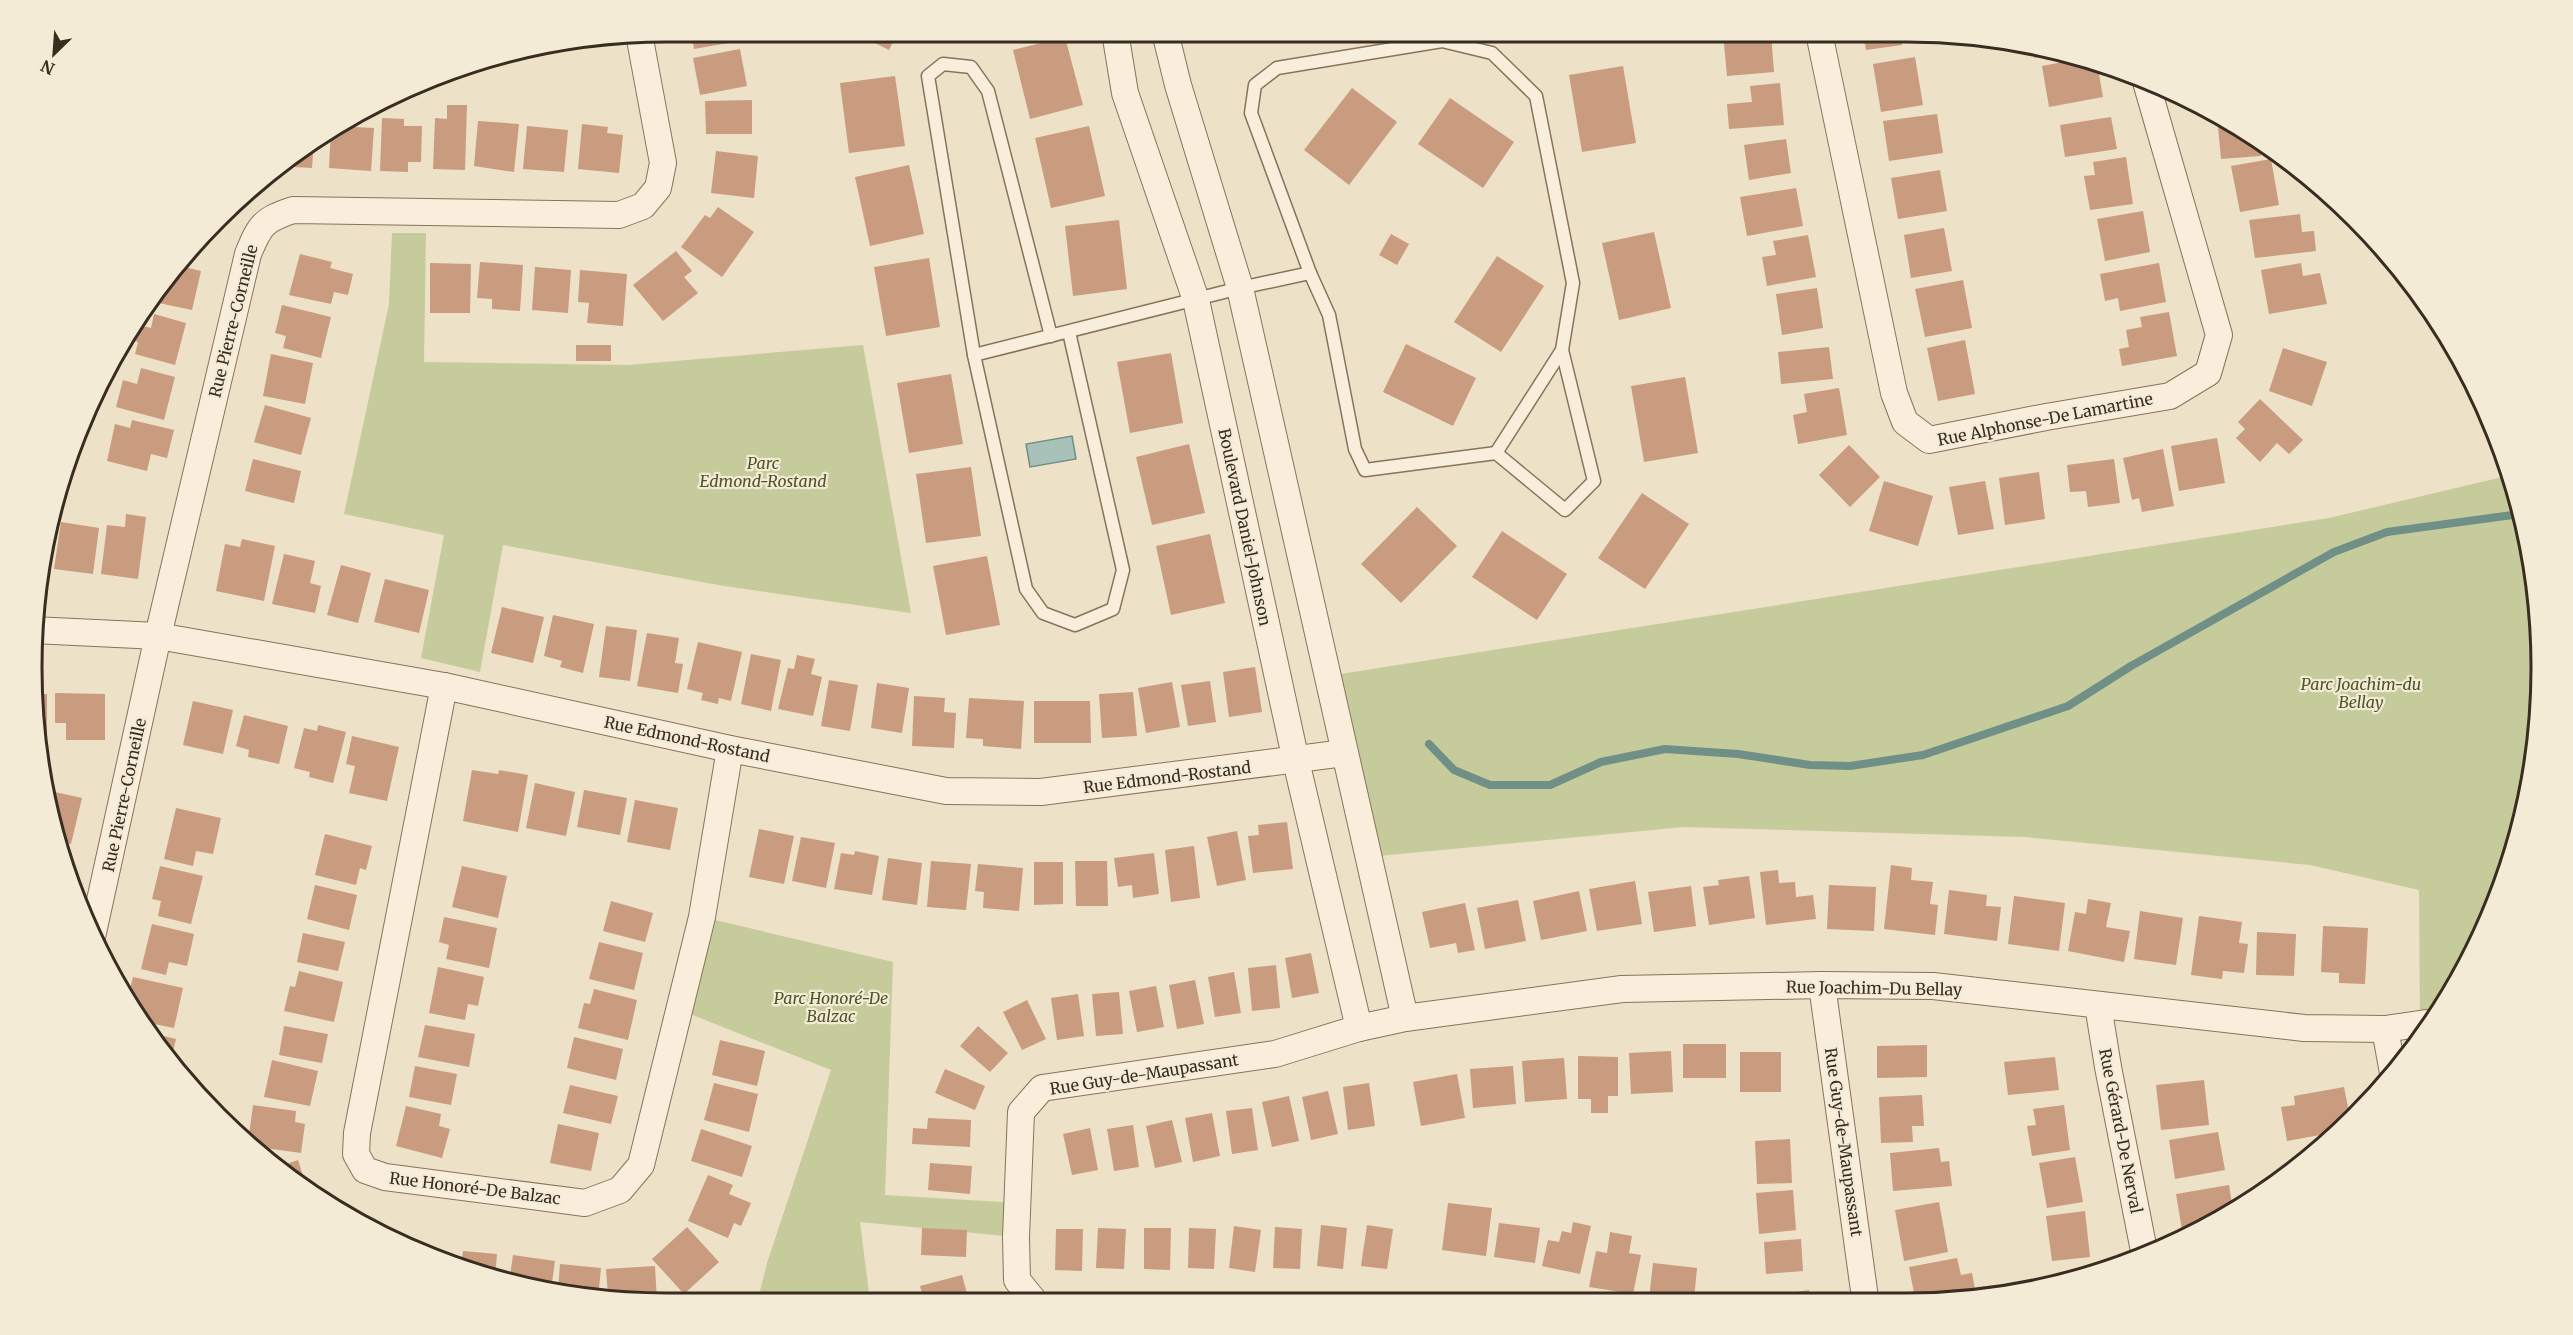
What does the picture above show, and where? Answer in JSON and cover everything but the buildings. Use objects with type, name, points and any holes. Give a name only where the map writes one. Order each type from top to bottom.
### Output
[{"type":"street","name":"Boulevard Daniel-Johnson","points":[[1116,42],[1125,93],[1196,300],[1296,761],[1359,1028]]},
{"type":"street","points":[[1167,42],[1178,85],[1240,288],[1405,1018]]},
{"type":"street","name":"Rue Alphonse-De Lamartine","points":[[1821,42],[1894,393],[1905,422],[1929,440],[2170,396],[2208,373],[2219,335],[2149,92]]},
{"type":"street","name":"Rue Pierre-Corneille","points":[[96,920],[158,636],[248,254],[255,236],[271,217],[293,210],[620,215],[643,206],[658,188],[663,163],[641,43]]},
{"type":"street","name":"Rue Edmond-Rostand","points":[[43,630],[158,636],[444,686],[730,749],[946,791],[1041,792],[1296,761],[1344,753]]},
{"type":"street","name":"Rue Honoré-De Balzac","points":[[444,686],[357,1133],[356,1154],[365,1170],[385,1178],[585,1203],[620,1190],[642,1165],[702,917],[730,749]]},
{"type":"street","name":"Rue Joachim-Du Bellay","points":[[1359,1028],[1405,1018],[1622,989],[1822,986],[1933,986],[2304,1028],[2385,1029],[2419,1024]]},
{"type":"street","name":"Rue Guy-de-Maupassant","points":[[1822,986],[1864,1293]]},
{"type":"street","name":"Rue Gérard-De Nerval","points":[[2098,1005],[2143,1246]]},
{"type":"street","name":"Rue Guy-de-Maupassant","points":[[1028,1293],[1017,1280],[1016,1237],[1021,1112],[1042,1088],[1275,1054],[1359,1028]]},
{"type":"street","points":[[2385,1029],[2391,1062]]},
{"type":"lane","points":[[1436,42],[1277,68],[1255,85],[1251,113],[1310,273],[1329,315],[1355,449],[1365,470],[1496,453],[1565,510],[1594,481],[1562,350],[1573,283],[1536,96],[1492,53],[1446,42]]},
{"type":"lane","points":[[1051,336],[988,91],[971,67],[943,64],[928,76],[974,356],[1026,589],[1043,613],[1075,625],[1113,609],[1123,570],[1069,332]]},
{"type":"lane","points":[[974,356],[1240,288],[1310,273]]},
{"type":"lane","points":[[1496,453],[1562,350]]},
{"type":"green space","name":"Parc Edmond-Rostand","points":[[392,233],[426,233],[424,362],[628,365],[863,345],[911,613],[718,585],[503,545],[480,672],[421,658],[444,535],[344,514],[389,304]]},
{"type":"green space","name":"Parc Joachim-du Bellay","points":[[2501,477],[2519,545],[2530,627],[2531,668],[2526,749],[2519,790],[2498,869],[2483,907],[2447,980],[2420,1023],[2419,890],[2310,865],[2025,837],[1684,827],[1368,857],[1328,676],[2329,518]]},
{"type":"green space","name":"Parc Honoré-De Balzac","points":[[702,917],[893,962],[885,1195],[1018,1203],[1016,1237],[860,1222],[869,1293],[759,1293],[768,1260],[831,1070],[680,1010]]},
{"type":"water","points":[[1072,436],[1076,459],[1030,467],[1026,444]]},
{"type":"waterway","points":[[1429,744],[1454,770],[1490,785],[1550,785],[1601,762],[1665,749],[1738,754],[1810,765],[1850,766],[1923,755],[2068,706],[2131,666],[2334,552],[2387,532],[2512,515]]}]
